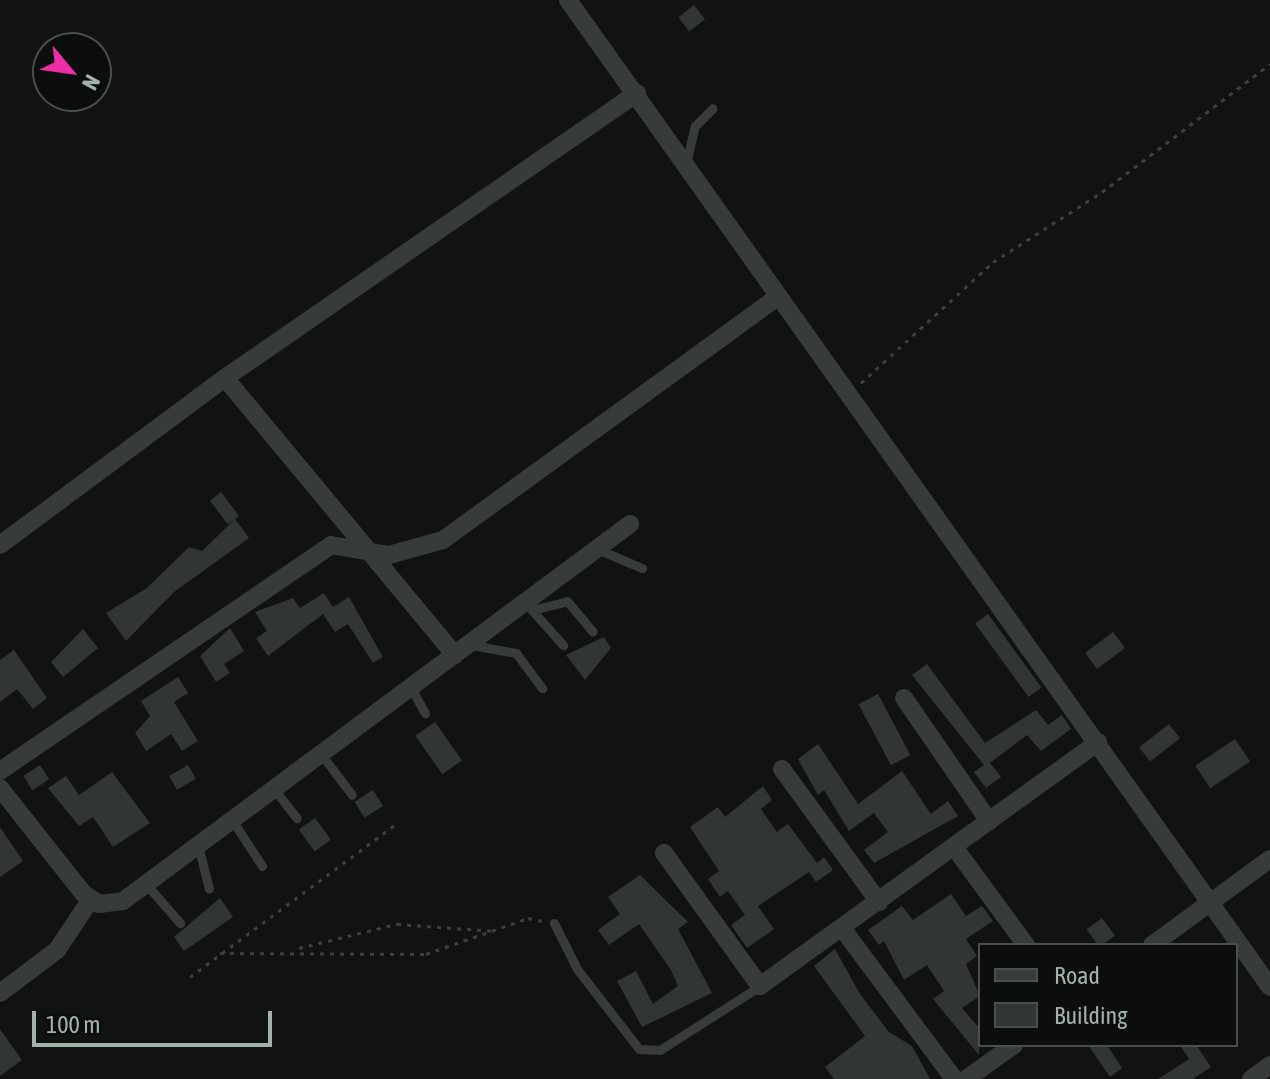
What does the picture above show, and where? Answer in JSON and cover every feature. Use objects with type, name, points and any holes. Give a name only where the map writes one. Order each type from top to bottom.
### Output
[{"type":"street","points":[[568,0],[1270,987]]},
{"type":"street","points":[[0,545],[225,378],[637,93]]},
{"type":"street","points":[[0,771],[331,545],[364,548],[389,555],[443,540],[779,296]]},
{"type":"street","points":[[225,378],[281,437],[364,548],[461,650]]},
{"type":"street","points":[[0,788],[91,899],[123,901],[461,650],[528,606],[630,524]]},
{"type":"street","points":[[904,698],[989,821]]},
{"type":"street","points":[[664,853],[760,986],[1098,742]]},
{"type":"street","points":[[782,769],[879,902]]},
{"type":"street","points":[[954,847],[1025,943]]},
{"type":"street","points":[[1155,943],[1270,859]]},
{"type":"street","points":[[0,993],[57,950],[91,899]]},
{"type":"street","points":[[842,928],[954,1079]]},
{"type":"street","points":[[966,1079],[1011,1047]]},
{"type":"street","points":[[1251,1079],[1270,1065]]},
{"type":"lane","points":[[686,164],[695,126],[713,108]]},
{"type":"lane","points":[[597,549],[642,568]]},
{"type":"lane","points":[[528,606],[567,601],[593,632]]},
{"type":"lane","points":[[528,606],[563,645]]},
{"type":"lane","points":[[461,650],[516,653],[542,688]]},
{"type":"lane","points":[[411,688],[425,713]]},
{"type":"lane","points":[[321,754],[352,795]]},
{"type":"lane","points":[[274,789],[297,818]]},
{"type":"lane","points":[[232,820],[262,866]]},
{"type":"lane","points":[[198,845],[209,889]]},
{"type":"lane","points":[[146,884],[180,923]]},
{"type":"lane","points":[[554,923],[577,969],[639,1049],[660,1050],[760,986]]},
{"type":"path","points":[[849,394],[993,262],[1102,192],[1270,64]]},
{"type":"path","points":[[190,977],[397,823]]},
{"type":"path","points":[[220,953],[294,949],[426,954],[500,931],[528,918],[554,923]]},
{"type":"path","points":[[294,949],[397,924],[500,931]]},
{"type":"building","points":[[694,5],[705,19],[689,31],[678,17]]},
{"type":"building","points":[[221,492],[239,516],[228,524],[210,500]]},
{"type":"building","points":[[235,519],[249,538],[174,592],[126,641],[106,613],[147,588],[189,547],[202,551]]},
{"type":"building","points":[[324,593],[333,607],[349,597],[383,657],[373,663],[348,624],[335,632],[323,614],[268,656],[256,638],[267,631],[255,612],[293,598],[300,608]]},
{"type":"building","points":[[988,614],[1041,688],[1029,697],[975,623]]},
{"type":"building","points":[[230,628],[244,651],[224,664],[230,673],[216,682],[200,656]]},
{"type":"building","points":[[83,629],[98,648],[63,677],[51,662]]},
{"type":"building","points":[[1113,632],[1125,648],[1097,669],[1085,653]]},
{"type":"building","points":[[604,637],[611,648],[585,680],[566,655]]},
{"type":"building","points":[[14,650],[47,698],[33,709],[17,689],[0,702],[0,660]]},
{"type":"building","points":[[927,664],[985,743],[1036,710],[1048,725],[1062,715],[1071,729],[1041,751],[1027,735],[990,763],[1001,777],[986,788],[974,772],[984,765],[912,675]]},
{"type":"building","points":[[178,677],[188,693],[174,702],[198,741],[182,751],[171,734],[146,751],[135,733],[150,716],[141,701]]},
{"type":"building","points":[[878,694],[910,755],[891,765],[859,704]]},
{"type":"building","points":[[435,722],[462,761],[442,774],[415,736]]},
{"type":"building","points":[[1169,724],[1180,738],[1150,762],[1139,747]]},
{"type":"building","points":[[1235,739],[1250,761],[1210,788],[1195,766]]},
{"type":"building","points":[[818,744],[858,804],[902,771],[931,814],[948,801],[958,816],[874,863],[864,850],[888,832],[874,813],[849,831],[824,790],[818,795],[798,759]]},
{"type":"building","points":[[40,765],[49,779],[32,790],[23,776]]},
{"type":"building","points":[[188,765],[196,779],[177,790],[169,776]]},
{"type":"building","points":[[112,772],[150,823],[113,847],[93,817],[79,826],[48,788],[66,776],[79,795]]},
{"type":"building","points":[[763,786],[772,800],[761,809],[777,832],[788,824],[817,863],[824,857],[833,870],[816,882],[809,872],[758,906],[774,929],[747,948],[731,925],[745,915],[728,891],[720,897],[708,879],[719,871],[690,827],[718,807],[725,817]]},
{"type":"building","points":[[373,790],[383,806],[364,818],[354,802]]},
{"type":"building","points":[[315,818],[331,840],[315,852],[299,830]]},
{"type":"building","points":[[0,827],[23,861],[0,877]]},
{"type":"building","points":[[640,875],[688,922],[678,929],[712,993],[642,1027],[617,981],[636,971],[653,1004],[678,986],[671,970],[639,924],[609,945],[598,930],[620,914],[608,897]]},
{"type":"building","points":[[951,894],[966,916],[982,906],[993,921],[966,939],[977,956],[966,964],[978,997],[962,1008],[978,1027],[979,1055],[933,999],[944,991],[927,965],[904,980],[884,941],[879,945],[868,930],[902,906],[913,920]]},
{"type":"building","points":[[220,898],[233,917],[184,951],[174,937]]},
{"type":"building","points":[[1102,918],[1115,936],[1105,943],[1097,943],[1087,929]]},
{"type":"building","points":[[835,949],[860,994],[889,1032],[912,1046],[930,1079],[834,1079],[825,1067],[865,1036],[814,966]]},
{"type":"building","points":[[0,1029],[22,1060],[0,1076]]},
{"type":"building","points":[[1089,1047],[1108,1047],[1122,1068],[1110,1077]]},
{"type":"building","points":[[1181,1047],[1197,1047],[1211,1067],[1193,1079],[1158,1079],[1189,1059]]}]
